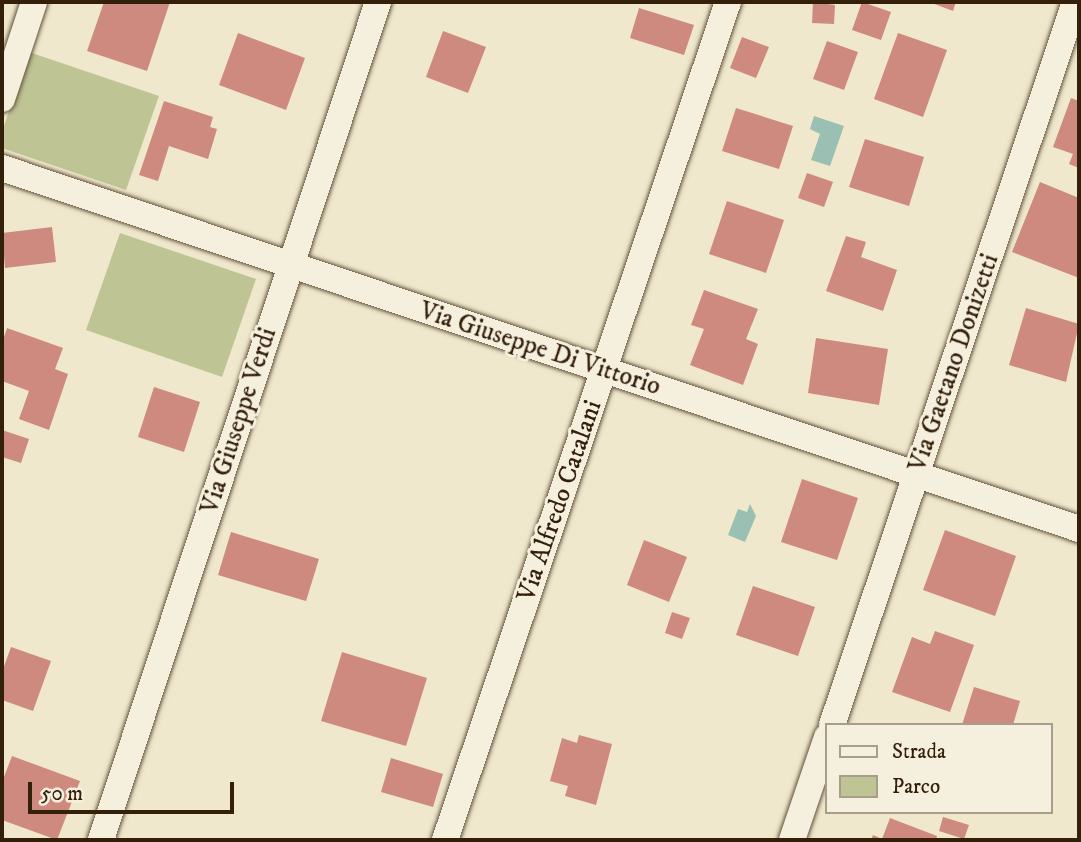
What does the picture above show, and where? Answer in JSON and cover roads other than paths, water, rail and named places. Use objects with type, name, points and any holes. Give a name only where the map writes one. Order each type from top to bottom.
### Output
[{"type":"street","points":[[2,99],[33,2]]},
{"type":"street","name":"Via Giuseppe Verdi","points":[[101,840],[378,2]]},
{"type":"street","name":"Via Alfredo Catalani","points":[[445,840],[728,2]]},
{"type":"street","name":"Via Gaetano Donizetti","points":[[832,723],[1075,2]]},
{"type":"street","name":"Via Giuseppe Di Vittorio","points":[[2,168],[1079,529]]},
{"type":"street","points":[[792,840],[825,743]]},
{"type":"water","points":[[814,116],[844,126],[830,166],[811,160],[820,134],[810,129]]},
{"type":"water","points":[[750,504],[756,516],[745,542],[728,535],[738,509],[747,512]]}]
